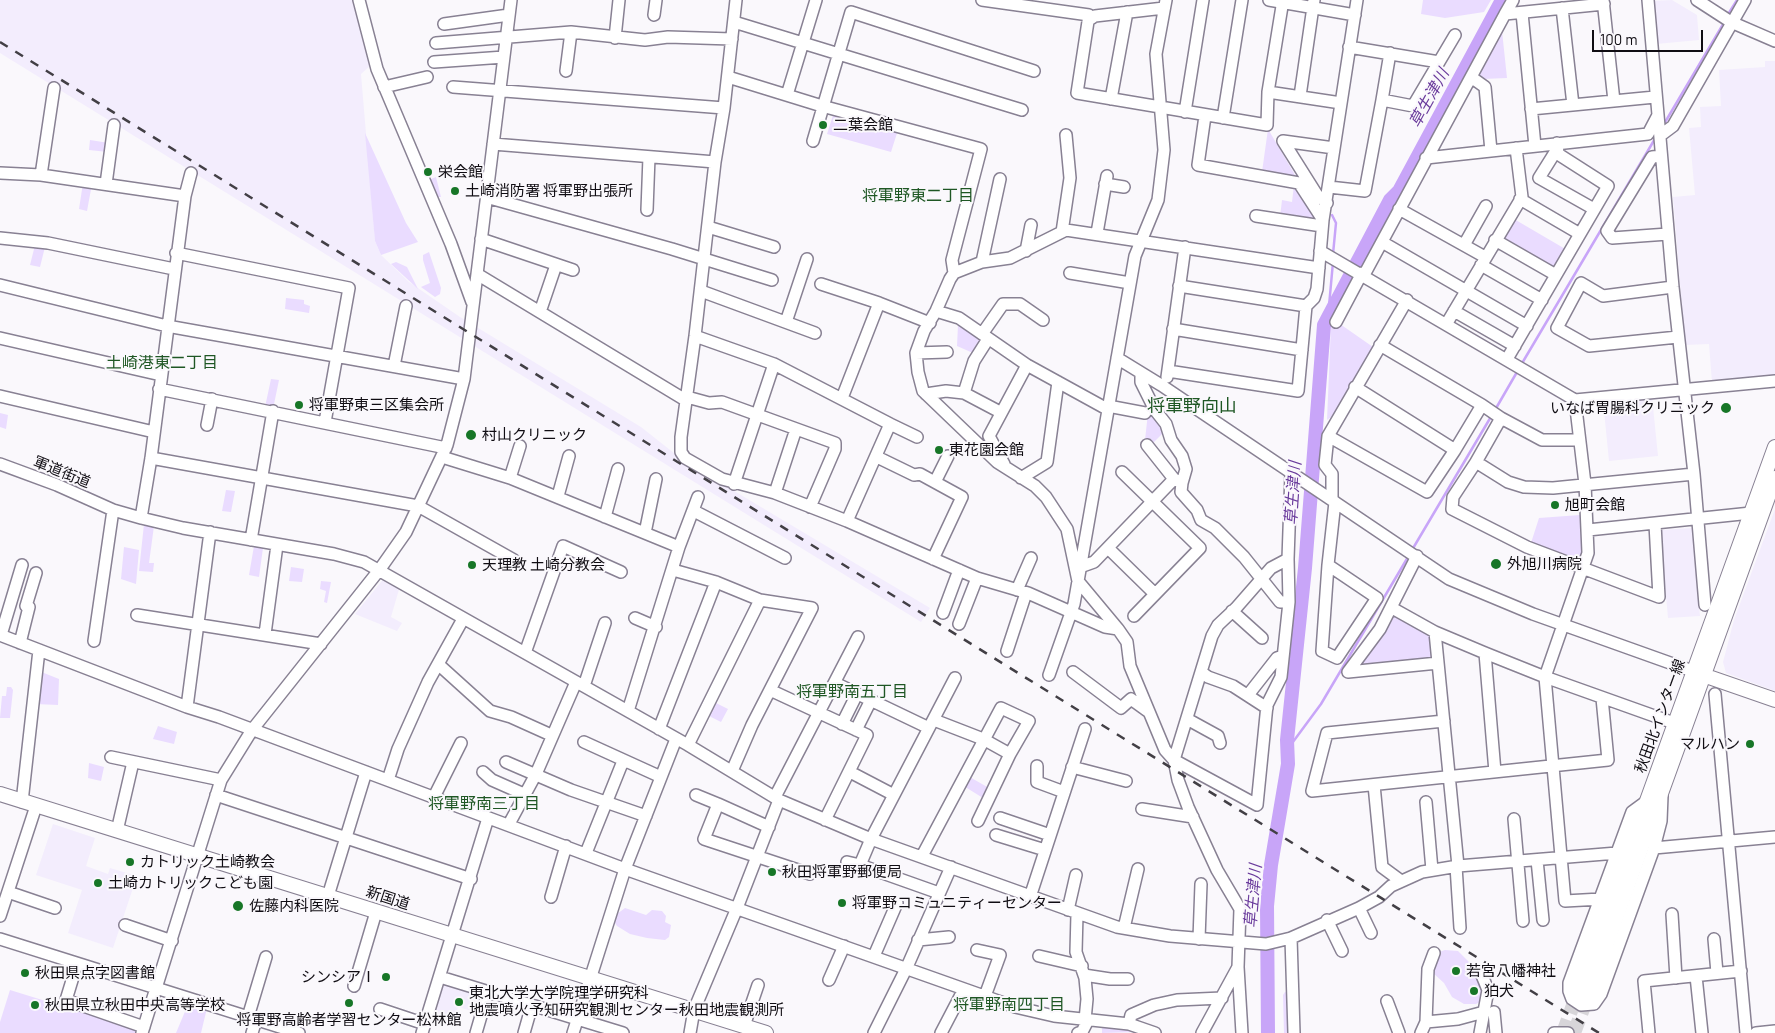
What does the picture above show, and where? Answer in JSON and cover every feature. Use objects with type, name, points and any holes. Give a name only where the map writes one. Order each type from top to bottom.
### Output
[{"type":"main road","name":"秋田北インター線","points":[[1763,512],[1775,447]]},
{"type":"main road","name":"秋田北インター線","points":[[1698,673],[1662,788],[1657,819],[1581,999],[1674,722],[1698,673],[1775,478]]},
{"type":"main road","points":[[1698,673],[1775,700]]},
{"type":"main road","name":"新国道","points":[[0,794],[591,980],[766,1033]]},
{"type":"street","points":[[358,0],[372,54],[384,86],[452,244],[473,304]]},
{"type":"street","points":[[78,964],[66,1000],[143,1030],[221,780],[252,730],[380,569],[406,532],[444,453],[456,417],[464,379],[511,0]]},
{"type":"street","points":[[615,38],[619,0]]},
{"type":"street","points":[[654,15],[656,0]]},
{"type":"street","points":[[736,0],[728,78],[715,162],[701,291],[687,399],[680,437],[681,452],[685,458],[701,469],[734,484],[775,493],[847,520],[977,578],[1021,591],[1105,627],[1118,629]]},
{"type":"street","points":[[786,95],[816,0]]},
{"type":"street","points":[[982,0],[1089,15],[1077,93],[1266,126],[1268,92],[1282,1]]},
{"type":"street","points":[[1185,112],[1203,0]]},
{"type":"street","points":[[1223,118],[1242,0]]},
{"type":"street","points":[[1269,0],[1314,4],[1355,15]]},
{"type":"street","points":[[1322,223],[1327,204],[1340,103],[1357,0]]},
{"type":"street","points":[[1336,322],[1382,242],[1513,0]]},
{"type":"street","points":[[1648,0],[1655,97],[1660,127],[1668,234],[1694,474],[1705,605]]},
{"type":"street","points":[[1697,0],[1728,20],[1775,40]]},
{"type":"street","points":[[1426,158],[1535,146],[1557,148],[1648,134],[1660,127],[1673,126],[1728,20],[1745,0]]},
{"type":"street","points":[[1505,14],[1603,2],[1614,100]]},
{"type":"street","points":[[1049,675],[1072,612],[1135,256],[1158,200],[1164,150],[1156,54],[1165,4],[1096,16],[1089,20]]},
{"type":"street","points":[[1300,96],[1314,4]]},
{"type":"street","points":[[1562,8],[1573,104]]},
{"type":"street","points":[[813,141],[851,12],[1034,71]]},
{"type":"street","points":[[1111,99],[1127,12]]},
{"type":"street","points":[[1522,13],[1535,146]]},
{"type":"street","points":[[444,24],[509,15]]},
{"type":"street","points":[[734,22],[1022,110]]},
{"type":"street","points":[[566,71],[571,32]]},
{"type":"street","points":[[436,43],[571,32],[645,40],[668,38],[732,39]]},
{"type":"street","points":[[1382,100],[1413,106],[1455,35]]},
{"type":"street","points":[[1349,46],[1439,62]]},
{"type":"street","points":[[1329,187],[1365,191],[1390,53]]},
{"type":"street","points":[[434,62],[504,57]]},
{"type":"street","points":[[1470,77],[1485,86],[1491,151]]},
{"type":"street","points":[[384,86],[427,78]]},
{"type":"street","points":[[728,78],[981,150],[952,260],[954,273],[930,323],[924,331],[916,353],[923,391],[997,462],[1036,486],[1046,497],[1067,529],[1078,581],[1127,642],[1130,666],[1165,750],[1174,760],[1257,806],[1267,708],[1281,677],[1289,602],[1288,559],[1295,476]]},
{"type":"street","points":[[452,87],[724,108]]},
{"type":"street","points":[[41,174],[54,88]]},
{"type":"street","points":[[1268,92],[1340,103]]},
{"type":"street","points":[[1531,109],[1655,97]]},
{"type":"street","points":[[1205,116],[1198,165],[1299,183],[1322,223],[1333,258],[1575,400],[1775,382]]},
{"type":"street","points":[[106,184],[114,125]]},
{"type":"street","points":[[1062,232],[1070,178],[1066,135]]},
{"type":"street","points":[[1327,204],[1317,195],[1283,141],[1334,148]]},
{"type":"street","points":[[493,144],[715,162]]},
{"type":"street","points":[[1446,323],[1520,199],[1516,148]]},
{"type":"street","points":[[1516,364],[1515,346],[1608,186],[1557,148]]},
{"type":"street","points":[[1557,148],[1540,178],[1594,209]]},
{"type":"street","points":[[1661,156],[1652,157],[1606,231],[1612,238],[1668,234]]},
{"type":"street","points":[[647,210],[649,157]]},
{"type":"street","points":[[0,173],[41,174],[185,196]]},
{"type":"street","points":[[141,518],[151,458],[176,253],[185,196],[191,173]]},
{"type":"street","points":[[982,262],[1000,179]]},
{"type":"street","points":[[1097,233],[1106,180],[1124,187]]},
{"type":"street","points":[[486,197],[772,280]]},
{"type":"street","points":[[1520,199],[1580,234]]},
{"type":"street","points":[[1464,245],[1486,206]]},
{"type":"street","points":[[1399,209],[1464,245],[1483,261],[1542,300]]},
{"type":"street","points":[[1256,216],[1322,223]]},
{"type":"street","points":[[1026,251],[1031,225]]},
{"type":"street","points":[[708,227],[774,247]]},
{"type":"street","points":[[954,273],[982,262],[1010,258],[1066,230],[1097,233],[1319,268],[1333,258]]},
{"type":"street","points":[[0,238],[48,243],[174,269]]},
{"type":"street","points":[[481,239],[573,270]]},
{"type":"street","points":[[1495,240],[1556,275]]},
{"type":"street","points":[[1382,242],[1527,326]]},
{"type":"street","points":[[1161,385],[1166,380],[1168,371],[1185,247]]},
{"type":"street","points":[[176,253],[349,288],[324,422]]},
{"type":"street","points":[[786,322],[807,259]]},
{"type":"street","points":[[540,312],[556,264]]},
{"type":"street","points":[[1168,371],[1298,391],[1306,306],[1314,298],[1319,268]]},
{"type":"street","points":[[1070,273],[1130,283]]},
{"type":"street","points":[[477,274],[687,399],[709,403],[722,402],[835,443],[835,448],[810,507]]},
{"type":"street","points":[[1673,287],[1603,296],[1581,283],[1557,328],[1589,346],[1678,337]]},
{"type":"street","points":[[0,284],[167,326],[464,379]]},
{"type":"street","points":[[821,284],[879,303],[930,323]]},
{"type":"street","points":[[1179,286],[1306,306]]},
{"type":"street","points":[[701,291],[815,333]]},
{"type":"street","points":[[1328,565],[1376,598],[1337,658],[1322,651],[1332,500],[1332,474],[1325,465],[1328,436],[1407,300]]},
{"type":"street","points":[[842,398],[879,303]]},
{"type":"street","points":[[964,393],[974,361],[985,336],[1003,304],[1020,304],[1043,320]]},
{"type":"street","points":[[394,366],[406,306]]},
{"type":"street","points":[[936,311],[959,318],[1027,365],[1107,408],[1145,413]]},
{"type":"street","points":[[1454,311],[1515,346]]},
{"type":"street","points":[[1173,329],[1302,350]]},
{"type":"street","points":[[695,336],[774,364],[917,437]]},
{"type":"street","points":[[0,338],[161,374]]},
{"type":"street","points":[[1380,346],[1542,440],[1579,440]]},
{"type":"street","points":[[916,353],[947,352]]},
{"type":"street","points":[[1117,358],[1161,385],[1449,579],[1495,600],[1698,673]]},
{"type":"street","points":[[734,484],[774,364]]},
{"type":"street","points":[[1006,468],[989,436],[1000,412],[1027,365]]},
{"type":"street","points":[[1080,567],[1094,562],[1152,502],[1178,481],[1186,469],[1182,456],[1170,440],[1166,424],[1155,410],[1141,382],[1141,373]]},
{"type":"street","points":[[1021,478],[1047,462],[1058,382]]},
{"type":"street","points":[[1355,387],[1455,450]]},
{"type":"street","points":[[160,389],[324,422],[444,453],[558,496],[680,547]]},
{"type":"street","points":[[926,394],[946,391],[964,393],[1000,412]]},
{"type":"street","points":[[0,396],[154,432]]},
{"type":"street","points":[[207,425],[212,399]]},
{"type":"street","points":[[1575,400],[1588,530],[1588,553],[1584,569],[1544,677],[1554,766],[1565,901],[1601,899]]},
{"type":"street","points":[[251,540],[273,411]]},
{"type":"street","points":[[1328,436],[1427,492],[1455,450],[1492,412]]},
{"type":"street","points":[[1492,412],[1476,462],[1452,497],[1452,510],[1527,547],[1659,597],[1655,524]]},
{"type":"street","points":[[847,520],[877,457],[890,424]]},
{"type":"street","points":[[775,493],[796,429]]},
{"type":"street","points":[[1147,445],[1178,481],[1181,492],[1197,510],[1201,520],[1215,528],[1227,539],[1280,602],[1289,602]]},
{"type":"street","points":[[510,478],[520,446]]},
{"type":"street","points":[[558,496],[569,456]]},
{"type":"street","points":[[935,482],[948,456]]},
{"type":"street","points":[[877,457],[935,482],[962,497],[933,559]]},
{"type":"street","points":[[151,458],[418,506],[514,560]]},
{"type":"street","points":[[1476,462],[1508,482],[1524,487],[1553,488],[1694,474]]},
{"type":"street","name":"軍道街道","points":[[0,464],[57,485],[113,510],[141,518],[277,545],[334,554],[364,562],[380,569],[463,619],[688,745],[777,798],[871,839],[1072,912],[1124,928],[1241,944],[1266,944],[1289,938],[1327,920],[1359,908],[1401,881],[1432,870],[1457,866],[1617,853]]},
{"type":"street","points":[[605,517],[618,469]]},
{"type":"street","points":[[1122,472],[1200,548],[1134,616]]},
{"type":"street","points":[[645,533],[656,479]]},
{"type":"street","points":[[628,711],[680,547],[698,497]]},
{"type":"street","points":[[94,642],[113,510]]},
{"type":"street","points":[[694,511],[785,558]]},
{"type":"street","points":[[1588,530],[1763,512]]},
{"type":"street","points":[[187,707],[210,532]]},
{"type":"street","points":[[264,634],[277,545]]},
{"type":"street","points":[[525,653],[563,546],[621,572]]},
{"type":"street","points":[[1108,548],[1155,594]]},
{"type":"street","points":[[1413,554],[1392,608],[1348,672],[1438,663]]},
{"type":"street","points":[[1007,651],[1031,558]]},
{"type":"street","points":[[1242,1033],[1238,967],[1241,944],[1240,909],[1217,870],[1192,816],[1178,780],[1174,760],[1212,636],[1218,625],[1271,568],[1288,559]]},
{"type":"street","points":[[22,565],[0,635],[187,707],[488,818],[964,989],[1044,1014],[1129,1024],[1155,1033]]},
{"type":"street","points":[[673,570],[716,582],[760,600],[812,608],[770,690],[732,771]]},
{"type":"street","points":[[943,613],[958,570]]},
{"type":"street","points":[[20,643],[29,607],[26,606],[36,573]]},
{"type":"street","points":[[959,624],[977,578]]},
{"type":"street","points":[[659,730],[716,582]]},
{"type":"street","points":[[688,745],[760,600]]},
{"type":"street","points":[[1392,608],[1435,632],[1544,677],[1674,722]]},
{"type":"street","points":[[1232,611],[1262,638]]},
{"type":"street","points":[[137,614],[321,644]]},
{"type":"street","points":[[635,618],[656,627]]},
{"type":"street","points":[[388,780],[398,749],[438,664],[463,619]]},
{"type":"street","points":[[509,824],[536,774],[551,736],[580,684],[605,624]]},
{"type":"street","points":[[1435,632],[1457,866],[1460,928]]},
{"type":"street","points":[[690,1033],[694,1010],[758,856],[777,798],[818,713],[858,637]]},
{"type":"street","points":[[22,802],[38,650]]},
{"type":"street","points":[[1485,652],[1495,772]]},
{"type":"street","points":[[1248,695],[1278,658],[1283,656]]},
{"type":"street","points":[[438,664],[490,711],[511,717],[551,736]]},
{"type":"street","points":[[1073,672],[1121,708],[1131,699],[1149,712]]},
{"type":"street","points":[[1201,672],[1208,677],[1233,686],[1267,708]]},
{"type":"street","points":[[860,865],[871,839],[955,678]]},
{"type":"street","points":[[834,682],[857,694],[932,724],[983,739],[1010,754]]},
{"type":"street","points":[[770,690],[867,735],[825,820]]},
{"type":"street","points":[[842,724],[857,694]]},
{"type":"street","points":[[1715,694],[1746,1033]]},
{"type":"street","points":[[1444,721],[1327,733],[1312,791],[1608,760],[1602,698]]},
{"type":"street","points":[[856,730],[871,700]]},
{"type":"street","points":[[922,856],[1000,708],[1029,721],[1010,754],[978,822]]},
{"type":"street","points":[[1187,719],[1218,736],[1220,742]]},
{"type":"street","points":[[1030,897],[1085,729]]},
{"type":"street","points":[[573,1033],[625,868],[676,739]]},
{"type":"street","points":[[584,742],[661,777]]},
{"type":"street","points":[[434,797],[461,743]]},
{"type":"street","points":[[111,756],[221,780]]},
{"type":"street","points":[[586,853],[623,761]]},
{"type":"street","points":[[117,831],[133,762]]},
{"type":"street","points":[[506,762],[570,790],[646,816]]},
{"type":"street","points":[[1037,766],[1036,782],[1064,792]]},
{"type":"street","points":[[1072,767],[1126,781]]},
{"type":"street","points":[[328,896],[348,838],[366,772]]},
{"type":"street","points":[[483,772],[492,780],[526,794]]},
{"type":"street","points":[[850,772],[894,794]]},
{"type":"street","points":[[1374,785],[1382,867],[1401,881]]},
{"type":"street","points":[[216,795],[471,879]]},
{"type":"street","points":[[696,795],[769,827]]},
{"type":"street","points":[[1647,801],[1632,812],[1569,983],[1572,999],[1581,1006],[1594,1004],[1601,994],[1654,848],[1657,819]]},
{"type":"street","points":[[1426,802],[1432,870]]},
{"type":"street","points":[[718,804],[704,839],[810,874]]},
{"type":"street","points":[[1,912],[36,806]]},
{"type":"street","points":[[1142,809],[1192,816]]},
{"type":"street","points":[[380,1009],[423,1029],[471,879],[488,818]]},
{"type":"street","points":[[1000,818],[1050,835]]},
{"type":"street","points":[[1514,819],[1523,921]]},
{"type":"street","points":[[996,835],[1045,850]]},
{"type":"street","points":[[1654,848],[1775,837]]},
{"type":"street","points":[[551,897],[566,846]]},
{"type":"street","points":[[1537,860],[1543,920]]},
{"type":"street","points":[[847,862],[939,893]]},
{"type":"street","points":[[874,1033],[907,968],[951,867]]},
{"type":"street","points":[[1124,928],[1138,868]]},
{"type":"street","points":[[1076,876],[1072,912],[1076,952],[1083,970],[1087,999],[1086,1020],[1082,1032],[1078,1033]]},
{"type":"street","points":[[1199,939],[1201,884]]},
{"type":"street","points":[[8,892],[56,908]]},
{"type":"street","points":[[874,956],[897,903]]},
{"type":"street","points":[[1359,908],[1371,933]]},
{"type":"street","points":[[354,986],[376,912]]},
{"type":"street","points":[[1672,914],[1676,978]]},
{"type":"street","points":[[1327,920],[1342,951]]},
{"type":"street","points":[[125,925],[172,941]]},
{"type":"street","points":[[918,940],[949,937]]},
{"type":"street","points":[[1289,938],[1294,1033]]},
{"type":"street","points":[[1714,939],[1717,974]]},
{"type":"street","points":[[0,940],[156,990],[252,1018],[287,1031],[299,1033]]},
{"type":"street","points":[[829,980],[844,946]]},
{"type":"street","points":[[977,950],[1000,955],[986,996]]},
{"type":"street","points":[[1421,1033],[1426,1022],[1428,969],[1434,953]]},
{"type":"street","points":[[1039,956],[1110,979],[1128,979]]},
{"type":"street","points":[[252,1033],[252,1018],[266,957]]},
{"type":"street","points":[[1202,1033],[1238,967]]},
{"type":"street","points":[[1649,1033],[1644,981],[1741,971]]},
{"type":"street","points":[[1481,973],[1488,990],[1489,1012],[1496,1033]]},
{"type":"street","points":[[1696,976],[1702,1033]]},
{"type":"street","points":[[440,977],[622,1033]]},
{"type":"street","points":[[744,1026],[758,985]]},
{"type":"street","points":[[941,1033],[964,989]]},
{"type":"street","points":[[476,1033],[488,992]]},
{"type":"street","points":[[1129,1024],[1130,1015],[1154,1006],[1177,1000],[1222,998]]},
{"type":"street","points":[[1387,1001],[1399,1033]]},
{"type":"street","points":[[524,1033],[532,1005]]},
{"type":"street","points":[[1426,1022],[1458,1019],[1489,1012]]},
{"type":"street","points":[[1480,1033],[1489,1012]]},
{"type":"street","points":[[1756,1033],[1775,1031]]},
{"type":"street","points":[[1554,1033],[1568,1033]]},
{"type":"shaded area","points":[[0,0],[356,0],[371,65],[361,74],[375,241],[381,255],[409,282],[460,317],[641,427],[684,461],[930,608],[921,622],[0,53]]},
{"type":"shaded area","points":[[1423,0],[1491,0],[1484,12],[1445,18],[1421,14]]},
{"type":"shaded area","points":[[1672,0],[1697,15],[1699,40],[1656,44],[1652,1]]},
{"type":"shaded area","points":[[1502,31],[1507,78],[1483,79],[1476,74]]},
{"type":"shaded area","points":[[1765,61],[1775,61],[1775,375],[1712,383],[1709,344],[1685,345],[1673,197],[1695,195],[1689,128],[1701,127],[1700,107],[1721,106],[1719,70],[1765,67]]},
{"type":"shaded area","points":[[834,112],[898,130],[891,152],[827,134]]},
{"type":"shaded area","points":[[1268,129],[1298,180],[1262,172]]},
{"type":"shaded area","points":[[365,133],[406,223],[418,242],[381,255],[375,241]]},
{"type":"shaded area","points":[[90,140],[109,143],[108,152],[89,150]]},
{"type":"shaded area","points":[[436,177],[441,197],[433,197],[426,181]]},
{"type":"shaded area","points":[[83,183],[92,184],[87,211],[79,209]]},
{"type":"shaded area","points":[[1294,185],[1317,218],[1312,222],[1280,217],[1282,200],[1292,202]]},
{"type":"shaded area","points":[[1514,219],[1567,250],[1556,270],[1503,241],[1502,237]]},
{"type":"shaded area","points":[[35,245],[45,247],[40,267],[30,265]]},
{"type":"shaded area","points":[[429,252],[441,288],[440,294],[435,297],[421,287],[430,283],[423,260],[423,255]]},
{"type":"shaded area","points":[[396,262],[407,267],[418,289],[391,264]]},
{"type":"shaded area","points":[[286,298],[304,300],[304,304],[310,306],[309,313],[285,309]]},
{"type":"shaded area","points":[[1340,324],[1373,347],[1334,415],[1327,420],[1331,325]]},
{"type":"shaded area","points":[[958,325],[983,342],[973,353],[957,346]]},
{"type":"shaded area","points":[[271,379],[279,380],[273,409],[265,407]]},
{"type":"shaded area","points":[[1652,397],[1658,456],[1609,461],[1603,401]]},
{"type":"shaded area","points":[[0,413],[8,415],[6,429],[0,427]]},
{"type":"shaded area","points":[[1148,413],[1164,426],[1164,432],[1150,446],[1145,440]]},
{"type":"shaded area","points":[[226,490],[235,491],[231,512],[222,511]]},
{"type":"shaded area","points":[[1775,509],[1775,691],[1726,673],[1723,662],[1734,620]]},
{"type":"shaded area","points":[[1580,515],[1583,541],[1580,559],[1531,543],[1539,518]]},
{"type":"shaded area","points":[[144,524],[154,526],[149,563],[154,563],[153,572],[139,571]]},
{"type":"shaded area","points":[[1692,528],[1700,616],[1668,618],[1660,530]]},
{"type":"shaded area","points":[[254,546],[263,548],[259,577],[249,575]]},
{"type":"shaded area","points":[[124,547],[139,550],[136,584],[121,579]]},
{"type":"shaded area","points":[[291,567],[304,569],[302,582],[289,581]]},
{"type":"shaded area","points":[[385,577],[400,586],[391,617],[402,623],[397,631],[355,614]]},
{"type":"shaded area","points":[[321,581],[331,582],[327,603],[324,602],[326,591],[320,589]]},
{"type":"shaded area","points":[[1394,614],[1430,635],[1432,659],[1361,666]]},
{"type":"shaded area","points":[[39,671],[59,679],[58,705],[35,704]]},
{"type":"shaded area","points":[[7,687],[11,687],[13,690],[10,718],[0,718],[2,696],[6,696]]},
{"type":"shaded area","points":[[714,702],[728,709],[721,722],[707,715]]},
{"type":"shaded area","points":[[158,726],[177,732],[174,744],[153,739]]},
{"type":"shaded area","points":[[89,763],[104,767],[101,781],[88,778]]},
{"type":"shaded area","points":[[968,776],[989,788],[983,798],[962,785]]},
{"type":"shaded area","name":"土崎カトリックこども園","points":[[53,824],[95,838],[86,866],[108,874],[110,868],[137,876],[113,948],[68,933],[82,890],[36,875]]},
{"type":"shaded area","points":[[625,908],[646,915],[652,910],[662,911],[666,916],[665,922],[671,925],[669,937],[665,940],[647,938],[630,934],[617,926],[615,923],[617,914]]},
{"type":"shaded area","points":[[1445,950],[1458,951],[1477,970],[1485,999],[1476,1004],[1464,1004],[1452,997],[1444,983],[1433,973],[1435,959],[1439,952]]},
{"type":"shaded area","name":"東北大学大学院理学研究科 地震噴火予知研究観測センター秋田地震観測所","points":[[442,981],[483,994],[479,1013],[458,1007],[453,1023],[431,1015]]},
{"type":"shaded area","name":"秋田県立秋田中央高等学校","points":[[10,990],[136,1029],[135,1033],[0,1033],[0,1022]]},
{"type":"shaded area","points":[[1285,992],[1289,993],[1291,1033],[1284,1033],[1283,995]]},
{"type":"shaded area","points":[[189,1002],[207,1008],[201,1033],[176,1033]]},
{"type":"shaded area","points":[[1102,1025],[1138,1032],[1102,1033]]},
{"type":"waterway","name":"草生津川","points":[[1268,1033],[1267,906],[1271,865],[1288,764],[1287,740],[1305,568],[1324,325],[1390,200],[1399,191],[1502,0]]},
{"type":"waterway","points":[[1727,16],[1737,0]]},
{"type":"waterway","points":[[1664,124],[1725,21]]},
{"type":"waterway","points":[[1521,365],[1656,137]]},
{"type":"waterway","points":[[1332,215],[1336,223],[1333,254]]},
{"type":"waterway","points":[[1328,317],[1333,262]]},
{"type":"waterway","points":[[1495,410],[1517,372]]},
{"type":"waterway","points":[[1412,550],[1492,415]]},
{"type":"waterway","points":[[1287,750],[1321,704],[1408,557]]},
{"type":"tunnel","points":[[1563,1033],[1576,997]]},
{"type":"tunnel","points":[[1574,1033],[1586,1001]]},
{"type":"railway","points":[[0,42],[1599,1033]]},
{"type":"place","name":"二葉会館","points":[[823,125]]},
{"type":"place","name":"栄会館","points":[[428,172]]},
{"type":"place","name":"土崎消防署 将軍野出張所","points":[[455,191]]},
{"type":"place","name":"将軍野東三区集会所","points":[[299,405]]},
{"type":"place","name":"いなば胃腸科クリニック","points":[[1726,408]]},
{"type":"place","name":"村山クリニック","points":[[471,435]]},
{"type":"place","name":"東花園会館","points":[[939,450]]},
{"type":"place","name":"旭町会館","points":[[1555,505]]},
{"type":"place","name":"外旭川病院","points":[[1496,564]]},
{"type":"place","name":"天理教 土崎分教会","points":[[472,565]]},
{"type":"place","name":"マルハン","points":[[1750,744]]},
{"type":"place","name":"カトリック土崎教会","points":[[130,862]]},
{"type":"place","name":"秋田将軍野郵便局","points":[[772,872]]},
{"type":"place","name":"土崎カトリックこども園","points":[[98,883]]},
{"type":"place","name":"将軍野コミュニティーセンター","points":[[842,903]]},
{"type":"place","name":"佐藤内科医院","points":[[238,906]]},
{"type":"place","name":"若宮八幡神社","points":[[1456,971]]},
{"type":"place","name":"秋田県点字図書館","points":[[25,973]]},
{"type":"place","name":"シンシアⅠ","points":[[386,977]]},
{"type":"place","name":"狛犬","points":[[1474,991]]},
{"type":"place","name":"東北大学大学院理学研究科 地震噴火予知研究観測センター秋田地震観測所","points":[[459,1002]]},
{"type":"place","name":"将軍野高齢者学習センター松林館","points":[[349,1003]]},
{"type":"place","name":"秋田県立秋田中央高等学校","points":[[35,1005]]},
{"type":"district","name":"将軍野東二丁目","points":[[918,196]]},
{"type":"district","name":"土崎港東二丁目","points":[[162,363]]},
{"type":"district","name":"将軍野向山","points":[[1192,406]]},
{"type":"district","name":"将軍野南五丁目","points":[[852,692]]},
{"type":"district","name":"将軍野南三丁目","points":[[484,804]]},
{"type":"district","name":"将軍野南四丁目","points":[[1009,1005]]}]
